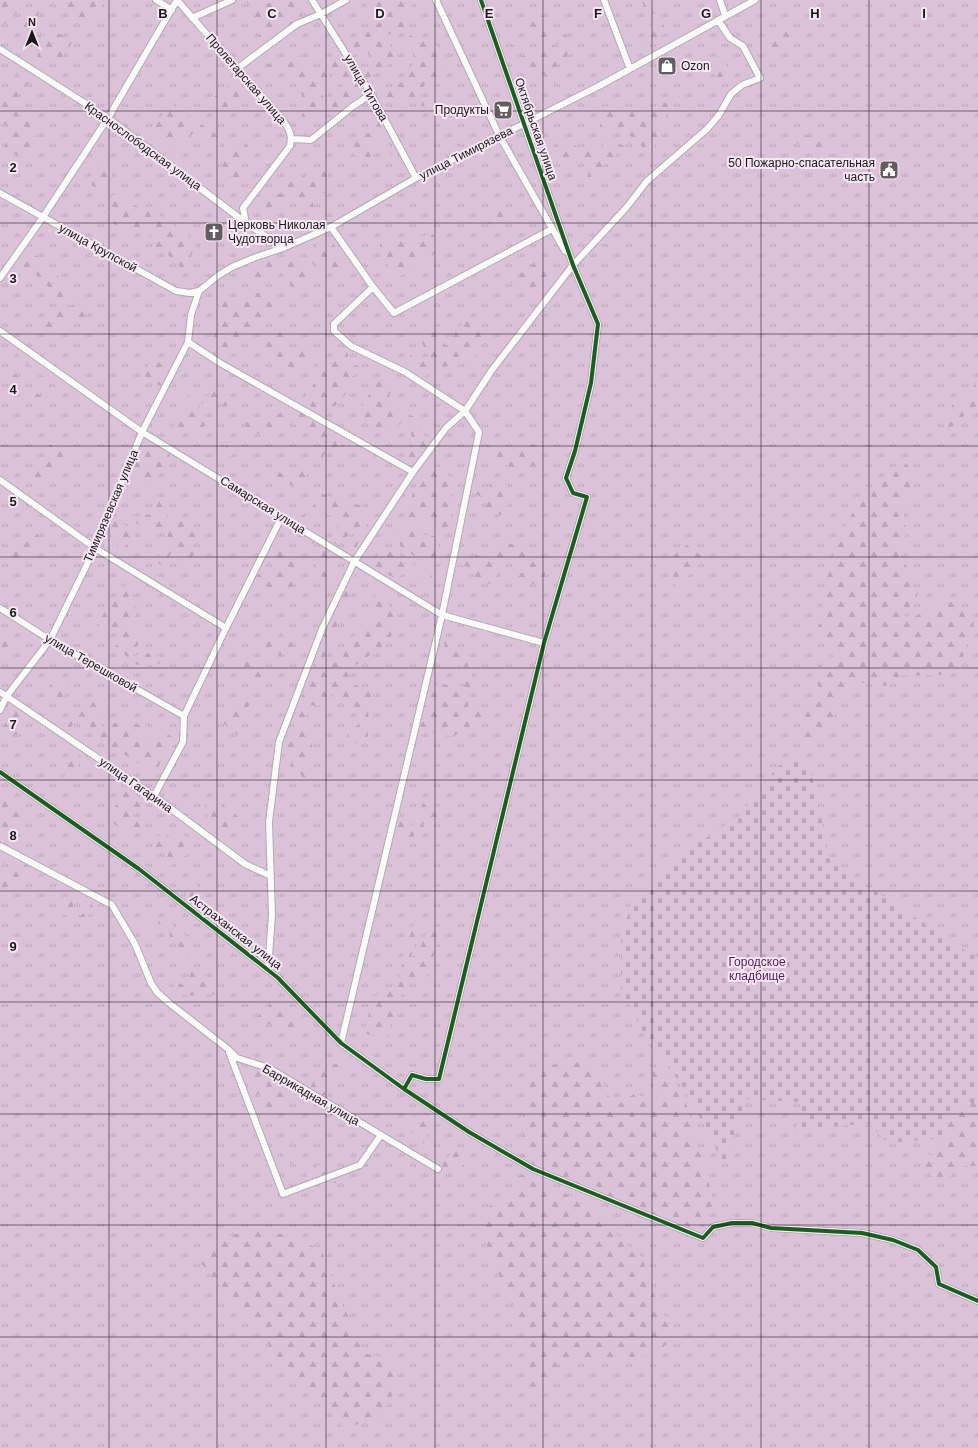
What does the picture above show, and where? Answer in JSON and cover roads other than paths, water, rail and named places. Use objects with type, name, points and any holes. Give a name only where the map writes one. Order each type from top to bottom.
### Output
[{"type":"street","points":[[156,0],[172,10]]},
{"type":"street","points":[[0,278],[43,217],[108,118],[178,0]]},
{"type":"street","name":"Пролетарская улица","points":[[178,0],[215,45],[238,68],[290,130],[292,139],[290,146],[243,208],[246,223]]},
{"type":"street","points":[[192,18],[232,0]]},
{"type":"street","name":"улица Титова","points":[[312,0],[371,94],[416,178]]},
{"type":"street","points":[[238,68],[297,24],[321,14],[346,0]]},
{"type":"street","points":[[404,1089],[412,1075],[426,1079],[438,1079],[476,928],[544,643],[587,497],[573,492],[566,478],[575,450],[591,383],[598,324],[573,265],[500,136],[436,0]]},
{"type":"street","name":"Октябрьская улица","points":[[481,0],[573,265]]},
{"type":"street","points":[[604,0],[630,69]]},
{"type":"street","points":[[720,0],[725,15]]},
{"type":"street","name":"улица Тимирязева","points":[[199,291],[232,267],[284,248],[331,228],[416,178],[630,69],[725,15],[755,0]]},
{"type":"street","points":[[268,970],[272,915],[272,876],[269,822],[279,742],[322,629],[354,562],[413,472],[446,428],[465,411],[492,370],[573,265],[626,208],[647,181],[708,129],[719,115],[731,94],[742,85],[760,78],[743,46],[730,38],[718,20]]},
{"type":"street","name":"Краснослободская улица","points":[[0,49],[108,118],[246,223],[284,248]]},
{"type":"street","points":[[292,139],[311,140],[352,107],[371,94]]},
{"type":"street","name":"улица Крупской","points":[[0,193],[176,291],[190,293],[199,291]]},
{"type":"street","points":[[331,228],[373,287],[394,313],[552,229]]},
{"type":"street","points":[[341,1043],[442,615],[479,432],[465,411],[405,372],[351,346],[334,331],[334,324],[373,287]]},
{"type":"street","name":"Тимирязевская улица","points":[[0,710],[6,698],[50,640],[95,548],[142,432],[188,342],[191,315],[199,291]]},
{"type":"street","name":"Самарская улица","points":[[0,331],[142,432],[442,615],[544,643]]},
{"type":"street","points":[[188,342],[220,363],[413,472]]},
{"type":"street","points":[[0,480],[95,548],[226,628]]},
{"type":"street","points":[[154,796],[183,742],[184,716],[282,516]]},
{"type":"street","name":"улица Терешковой","points":[[0,608],[50,640],[184,716]]},
{"type":"street","name":"улица Гагарина","points":[[0,692],[6,698],[154,796],[245,864],[272,876]]},
{"type":"street","name":"Астраханская улица","points":[[0,772],[140,869],[268,970],[278,978],[341,1043],[404,1089],[469,1132],[533,1169],[702,1238],[713,1226],[733,1223],[752,1223],[771,1228],[862,1233],[893,1240],[918,1250],[935,1266],[939,1284],[978,1301]]},
{"type":"street","name":"Баррикадная улица","points":[[0,846],[112,905],[136,944],[151,983],[157,992],[228,1049],[237,1058],[269,1068],[438,1169]]},
{"type":"street","points":[[228,1049],[283,1194],[360,1165],[381,1135]]},
{"type":"place","name":"Ozon","points":[[667,66]]},
{"type":"place","name":"Продукты","points":[[503,110]]},
{"type":"place","name":"50 Пожарно-спасательная часть","points":[[889,170]]},
{"type":"place","name":"Церковь Николая Чудотворца","points":[[214,232]]},
{"type":"park label","name":"Городское кладбище","points":[[757,969]]}]
